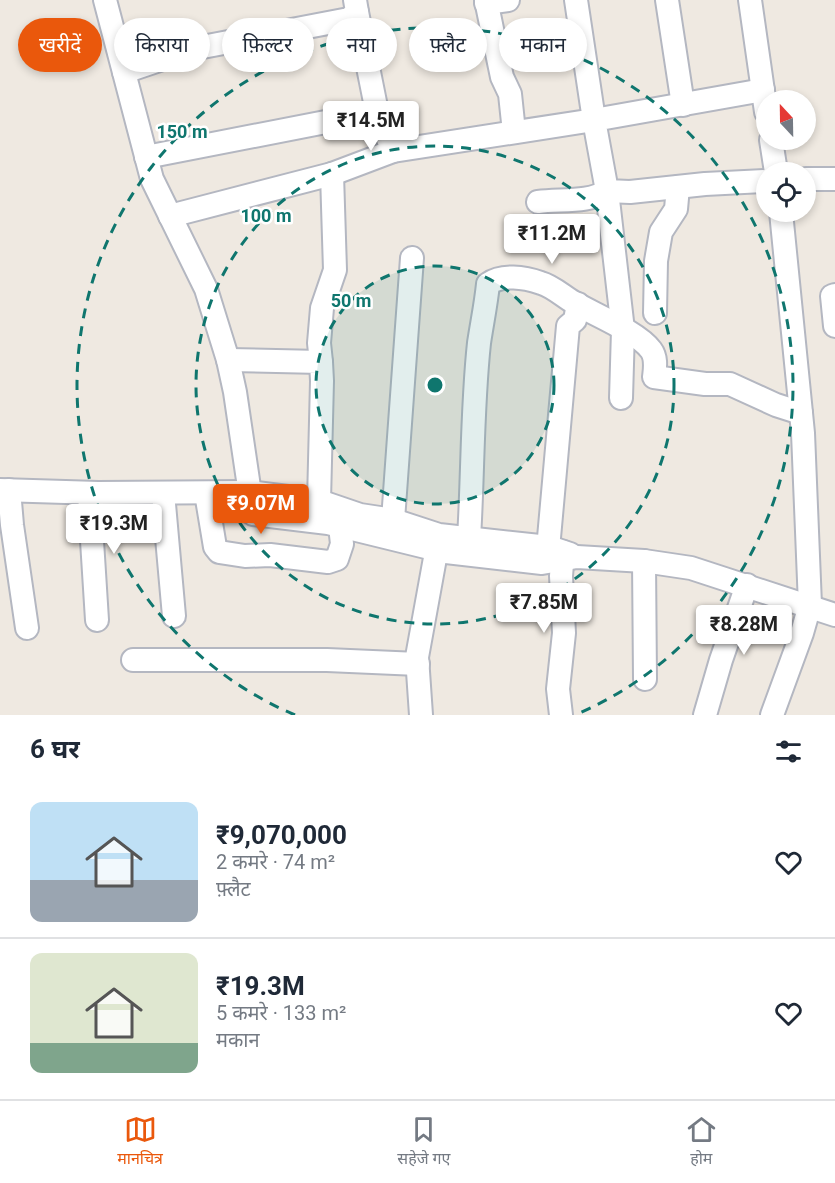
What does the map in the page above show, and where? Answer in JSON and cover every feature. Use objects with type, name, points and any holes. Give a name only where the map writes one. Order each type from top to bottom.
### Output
[{"type":"street","points":[[105,0],[114,34]]},
{"type":"street","points":[[576,0],[607,191],[623,330],[621,398]]},
{"type":"street","points":[[666,0],[683,105]]},
{"type":"street","points":[[750,0],[763,90]]},
{"type":"street","points":[[494,1],[502,76],[510,94],[514,132]]},
{"type":"street","points":[[210,46],[349,19],[356,6]]},
{"type":"street","points":[[356,6],[377,112],[393,151]]},
{"type":"street","points":[[124,72],[152,179],[206,289],[228,360],[235,392],[251,503]]},
{"type":"street","points":[[170,216],[332,174],[393,151],[683,105],[756,101]]},
{"type":"street","points":[[146,157],[377,112]]},
{"type":"street","points":[[319,501],[321,362],[319,343],[322,308],[335,270],[332,174]]},
{"type":"street","points":[[816,179],[835,178]]},
{"type":"street","points":[[538,202],[585,199],[607,191],[630,192],[756,182]]},
{"type":"street","points":[[655,314],[656,261],[661,232],[676,209],[678,187]]},
{"type":"street","points":[[772,715],[810,605],[801,413],[782,222]]},
{"type":"street","points":[[393,520],[412,258]]},
{"type":"street","points":[[469,538],[472,436],[478,355],[488,284],[497,278],[505,276],[543,283],[646,344],[655,358],[654,377],[705,384],[730,384],[776,405],[801,413]]},
{"type":"street","points":[[835,295],[832,296],[835,326]]},
{"type":"street","points":[[561,715],[558,689],[564,633],[560,555],[568,326],[575,320],[578,304]]},
{"type":"street","points":[[228,360],[321,362]]},
{"type":"street","points":[[27,628],[12,525],[4,490],[206,493],[340,526],[542,562],[560,555]]},
{"type":"street","points":[[88,493],[96,620]]},
{"type":"street","points":[[163,493],[174,616]]},
{"type":"street","points":[[206,493],[215,547],[219,552],[227,554],[270,555],[328,562],[337,559],[342,544],[340,526]]},
{"type":"street","points":[[251,503],[319,501],[360,515],[393,520],[438,543],[469,538],[560,555],[644,561],[691,568],[835,615]]},
{"type":"street","points":[[421,715],[417,657],[438,543]]},
{"type":"street","points":[[644,561],[645,679]]},
{"type":"street","points":[[705,715],[747,585]]},
{"type":"street","points":[[133,660],[327,660],[418,664]]}]
